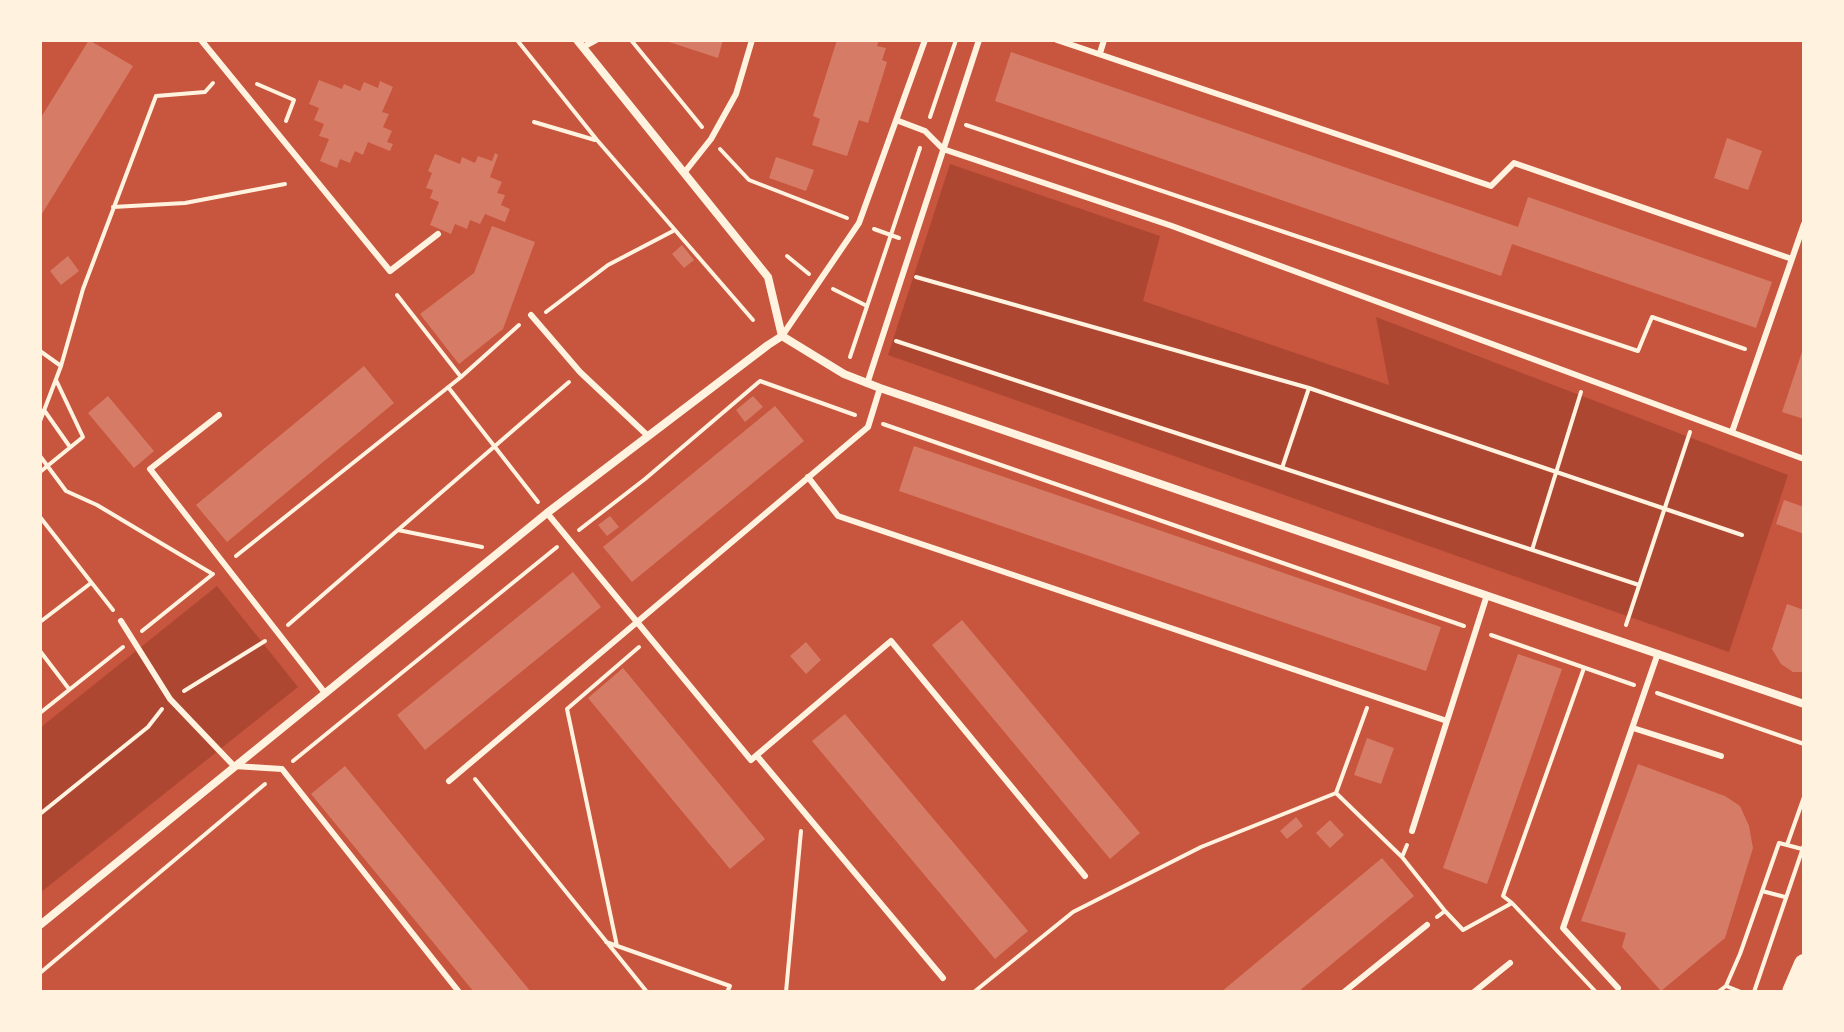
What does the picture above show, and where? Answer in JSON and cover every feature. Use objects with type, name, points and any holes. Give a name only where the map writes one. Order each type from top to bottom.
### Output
[{"type":"main road","points":[[1792,992],[1803,972]]},
{"type":"street","points":[[580,44],[768,277],[782,336],[844,374],[1804,704]]},
{"type":"street","points":[[40,925],[500,550],[647,435],[782,336]]},
{"type":"lane","points":[[201,40],[390,271],[438,234]]},
{"type":"lane","points":[[580,44],[596,40]]},
{"type":"lane","points":[[684,173],[711,139],[736,94],[752,40]]},
{"type":"lane","points":[[782,336],[859,223],[925,40]]},
{"type":"lane","points":[[867,384],[979,40]]},
{"type":"lane","points":[[1057,40],[1491,186],[1514,163],[1792,259]]},
{"type":"lane","points":[[1100,53],[1104,40]]},
{"type":"lane","points":[[896,120],[925,131],[943,149],[1172,226],[1804,459]]},
{"type":"lane","points":[[1732,432],[1804,224]]},
{"type":"lane","points":[[533,317],[580,372],[647,435]]},
{"type":"lane","points":[[449,781],[868,427],[880,388]]},
{"type":"lane","points":[[219,415],[150,469],[325,693]]},
{"type":"lane","points":[[808,477],[838,516],[1447,721]]},
{"type":"lane","points":[[547,513],[751,760],[891,641],[1085,876]]},
{"type":"lane","points":[[1412,831],[1487,595]]},
{"type":"lane","points":[[121,621],[170,699],[234,766],[282,769],[459,992]]},
{"type":"lane","points":[[1618,988],[1563,928],[1658,653]]},
{"type":"lane","points":[[1633,728],[1721,756]]},
{"type":"lane","points":[[757,756],[943,978]]},
{"type":"lane","points":[[1344,992],[1427,925]]},
{"type":"lane","points":[[1474,992],[1510,963]]},
{"type":"path","points":[[517,40],[597,140],[753,320]]},
{"type":"path","points":[[631,40],[711,139],[749,180],[890,236],[913,242]]},
{"type":"path","points":[[850,357],[956,40]]},
{"type":"path","points":[[40,421],[61,366],[83,289],[156,96],[205,92],[213,83]]},
{"type":"path","points":[[953,121],[1638,351],[1652,317],[1759,354]]},
{"type":"path","points":[[534,122],[597,140]]},
{"type":"path","points":[[113,207],[185,203],[285,184]]},
{"type":"path","points":[[225,565],[533,317],[608,265],[675,230]]},
{"type":"path","points":[[903,273],[1309,388],[1742,535]]},
{"type":"path","points":[[397,295],[461,377]]},
{"type":"path","points":[[882,337],[1639,585]]},
{"type":"path","points":[[40,351],[61,366]]},
{"type":"path","points":[[40,814],[148,727],[170,699],[278,633],[580,372]]},
{"type":"path","points":[[40,472],[83,437],[55,379]]},
{"type":"path","points":[[1532,550],[1585,379]]},
{"type":"path","points":[[40,973],[282,769],[645,479],[760,381],[1804,744]]},
{"type":"path","points":[[448,387],[547,513]]},
{"type":"path","points":[[1282,468],[1309,388]]},
{"type":"path","points":[[43,409],[70,447]]},
{"type":"path","points":[[1621,639],[1694,418]]},
{"type":"path","points":[[40,456],[66,491],[97,505],[213,574],[40,713]]},
{"type":"path","points":[[40,517],[121,621]]},
{"type":"path","points":[[398,530],[500,550]]},
{"type":"path","points":[[40,622],[91,583]]},
{"type":"path","points":[[617,946],[567,709],[649,638]]},
{"type":"path","points":[[40,651],[69,689]]},
{"type":"path","points":[[1584,668],[1503,896],[1596,992]]},
{"type":"path","points":[[974,992],[1073,912],[1201,847],[1336,793],[1371,696]]},
{"type":"path","points":[[465,767],[647,992]]},
{"type":"path","points":[[1336,793],[1402,857],[1463,930],[1512,903]]},
{"type":"path","points":[[1787,845],[1804,797]]},
{"type":"path","points":[[786,992],[803,811]]},
{"type":"path","points":[[1402,857],[1412,831]]},
{"type":"path","points":[[1718,992],[1726,986],[1740,954],[1779,843],[1803,847],[1754,992]]},
{"type":"path","points":[[1762,891],[1785,897]]},
{"type":"path","points":[[1427,925],[1445,911]]},
{"type":"path","points":[[606,942],[730,986],[727,992]]},
{"type":"path","points":[[1726,986],[1741,992]]},
{"type":"shaded area","points":[[950,164],[1160,236],[1143,301],[1389,385],[1376,317],[1788,475],[1729,652],[888,355]]},
{"type":"shaded area","points":[[217,586],[298,687],[40,893],[40,728]]},
{"type":"building","points":[[89,40],[133,66],[40,217],[40,119]]},
{"type":"building","points":[[663,40],[723,40],[718,58]]},
{"type":"building","points":[[837,40],[879,40],[877,46],[886,48],[882,60],[887,62],[868,123],[859,120],[847,156],[812,145],[820,119],[813,116]]},
{"type":"building","points":[[1011,52],[1518,227],[1528,197],[1772,282],[1756,328],[1512,244],[1501,276],[995,101]]},
{"type":"building","points":[[319,80],[342,89],[344,84],[360,91],[364,82],[378,88],[380,81],[393,87],[382,112],[389,114],[383,127],[392,131],[387,142],[393,144],[390,151],[368,142],[363,155],[355,151],[350,163],[340,159],[337,168],[320,161],[329,139],[319,136],[324,124],[314,120],[319,108],[309,104]]},
{"type":"building","points":[[1727,138],[1762,151],[1748,190],[1714,178]]},
{"type":"building","points":[[495,153],[498,155],[490,177],[502,182],[497,193],[505,195],[501,205],[510,209],[505,222],[485,214],[480,224],[470,220],[467,229],[455,224],[451,234],[430,225],[439,202],[430,198],[433,190],[426,188],[432,173],[428,171],[435,154],[460,164],[462,157],[475,163],[478,156],[492,161]]},
{"type":"building","points":[[776,157],[814,170],[806,191],[769,178]]},
{"type":"building","points":[[492,226],[535,242],[503,329],[459,364],[420,314],[474,273]]},
{"type":"building","points":[[682,245],[694,260],[684,268],[672,254]]},
{"type":"building","points":[[68,256],[79,271],[61,285],[50,271]]},
{"type":"building","points":[[1804,349],[1804,419],[1782,412]]},
{"type":"building","points":[[364,366],[394,403],[227,542],[196,505]]},
{"type":"building","points":[[108,396],[154,451],[134,468],[88,413]]},
{"type":"building","points":[[753,396],[763,407],[745,422],[736,410]]},
{"type":"building","points":[[775,406],[804,441],[632,582],[603,547]]},
{"type":"building","points":[[914,446],[1441,627],[1426,671],[899,491]]},
{"type":"building","points":[[1784,500],[1804,507],[1804,534],[1776,524]]},
{"type":"building","points":[[610,516],[619,527],[607,536],[598,525]]},
{"type":"building","points":[[573,572],[601,607],[425,750],[397,715]]},
{"type":"building","points":[[1787,604],[1804,610],[1804,672],[1793,672],[1781,664],[1772,649]]},
{"type":"building","points":[[962,620],[1140,833],[1110,859],[932,645]]},
{"type":"building","points":[[806,642],[821,660],[806,674],[790,656]]},
{"type":"building","points":[[1518,654],[1562,669],[1487,884],[1443,868]]},
{"type":"building","points":[[623,668],[765,839],[730,869],[588,698]]},
{"type":"building","points":[[845,714],[1028,931],[995,959],[812,741]]},
{"type":"building","points":[[1367,738],[1394,748],[1381,784],[1354,775]]},
{"type":"building","points":[[1638,764],[1725,796],[1740,806],[1749,826],[1753,848],[1725,938],[1661,991],[1622,947],[1626,933],[1581,921]]},
{"type":"building","points":[[345,766],[531,992],[474,992],[311,794]]},
{"type":"building","points":[[1296,817],[1303,826],[1287,839],[1280,831]]},
{"type":"building","points":[[1330,820],[1344,835],[1330,848],[1316,833]]},
{"type":"building","points":[[1382,858],[1414,896],[1298,992],[1221,992]]}]
